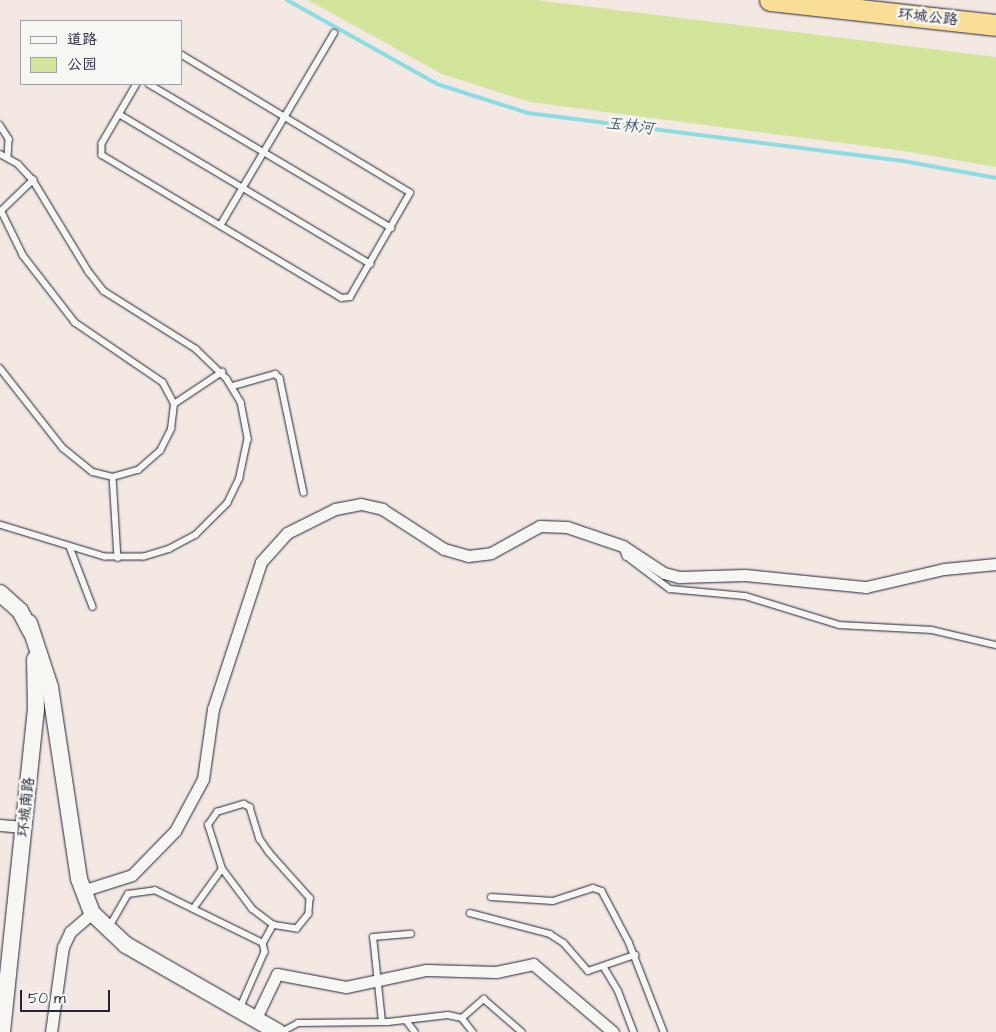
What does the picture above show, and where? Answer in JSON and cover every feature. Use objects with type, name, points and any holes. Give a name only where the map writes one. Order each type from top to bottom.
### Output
[{"type":"highway","name":"环城公路","points":[[770,0],[996,25]]},
{"type":"main road","points":[[0,593],[29,623],[45,665],[54,709],[82,891],[92,913],[108,931],[239,1011],[278,1032]]},
{"type":"main road","name":"环城南路","points":[[2,1032],[36,710],[36,666],[29,623]]},
{"type":"main road","points":[[36,710],[44,702],[54,709]]},
{"type":"street","points":[[82,891],[136,872],[181,822],[203,779],[211,715],[256,574],[268,551],[298,526],[335,509],[362,504],[389,511],[444,549],[468,556],[491,553],[530,530],[546,525],[568,527],[623,546],[671,576],[745,574],[854,587],[996,564]]},
{"type":"street","points":[[0,825],[24,827]]},
{"type":"street","points":[[51,1032],[62,947],[70,932],[92,913]]},
{"type":"street","points":[[255,1020],[277,974],[335,987],[376,981],[426,970],[496,972],[533,964],[613,1032]]},
{"type":"lane","points":[[220,226],[334,33]]},
{"type":"lane","points":[[136,85],[102,144],[102,155],[345,299],[352,295],[410,196],[409,191],[182,56]]},
{"type":"lane","points":[[151,85],[392,228]]},
{"type":"lane","points":[[119,114],[371,264]]},
{"type":"lane","points":[[0,125],[9,139],[8,158]]},
{"type":"lane","points":[[0,154],[8,158],[33,180],[89,272],[104,291],[196,349],[222,372],[233,386],[245,414],[248,439],[242,471],[228,503],[208,526],[184,543],[157,554],[118,558],[0,525]]},
{"type":"lane","points":[[0,368],[72,458],[88,470],[113,476],[132,473],[155,457],[171,429],[174,404],[157,378],[108,348],[75,323],[30,268],[1,211],[33,180]]},
{"type":"lane","points":[[174,404],[222,372]]},
{"type":"lane","points":[[233,386],[275,374],[280,378],[304,492]]},
{"type":"lane","points":[[113,476],[118,558]]},
{"type":"lane","points":[[70,546],[93,607]]},
{"type":"lane","points":[[623,546],[626,556],[670,589],[732,594],[839,625],[926,629],[996,646]]},
{"type":"lane","points":[[244,804],[250,807],[260,839],[269,852],[310,898],[309,914],[297,929],[273,925],[252,909],[222,869],[208,826],[217,812],[244,804]]},
{"type":"lane","points":[[193,909],[222,869]]},
{"type":"lane","points":[[491,896],[554,901],[598,888],[635,955],[664,1032]]},
{"type":"lane","points":[[108,931],[128,894],[143,890],[156,890],[263,943]]},
{"type":"lane","points":[[470,914],[550,934],[564,943],[588,972],[604,968],[635,955]]},
{"type":"lane","points":[[239,1011],[265,952],[263,943],[273,925]]},
{"type":"lane","points":[[382,1022],[376,981],[373,937],[379,934],[411,934]]},
{"type":"lane","points":[[604,968],[618,990],[634,1032]]},
{"type":"lane","points":[[462,1018],[484,999],[522,1032]]},
{"type":"lane","points":[[282,1032],[298,1023],[382,1022],[448,1015],[462,1018],[473,1032]]},
{"type":"lane","points":[[406,1020],[415,1032]]},
{"type":"green space","points":[[308,0],[536,0],[996,57],[996,167],[904,151],[530,102],[442,74]]},
{"type":"waterway","name":"玉林河","points":[[287,0],[437,84],[528,113],[903,161],[996,178]]}]
